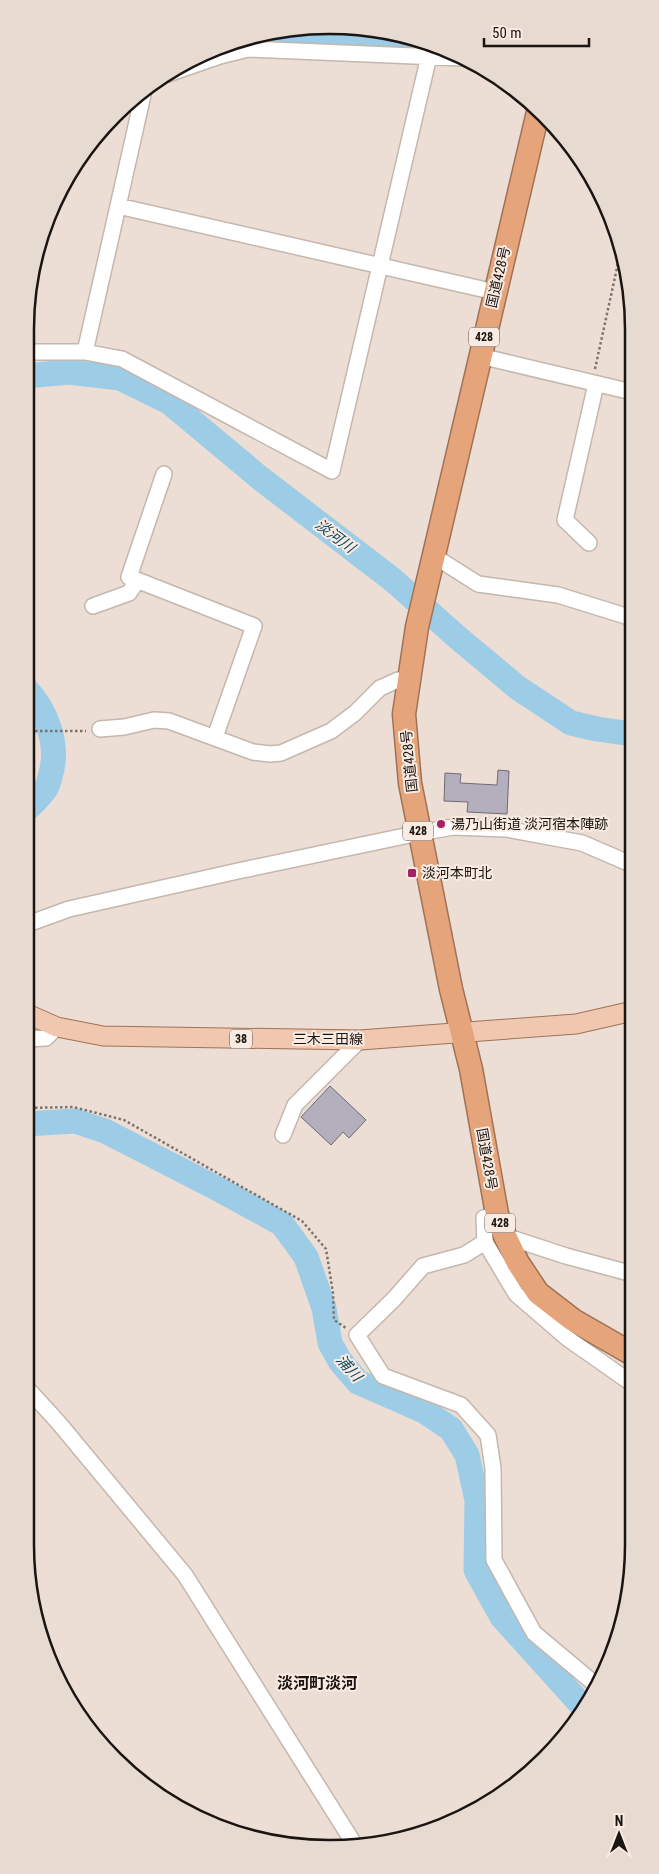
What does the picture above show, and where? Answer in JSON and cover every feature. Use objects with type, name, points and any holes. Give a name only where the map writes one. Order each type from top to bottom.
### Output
[{"type":"highway","name":"国道428号","points":[[537,118],[417,627],[404,714],[410,783],[419,833],[461,1032],[471,1069],[497,1214],[495,1239],[518,1263],[538,1293],[573,1320],[625,1350]]},
{"type":"main road","name":"三木三田線","points":[[34,1017],[57,1027],[103,1036],[360,1040],[576,1024],[625,1013]]},
{"type":"street","points":[[222,54],[248,49],[445,57]]},
{"type":"street","points":[[34,352],[85,352],[122,359],[332,471],[429,56]]},
{"type":"street","points":[[85,352],[143,100]]},
{"type":"street","points":[[118,206],[495,292]]},
{"type":"street","points":[[480,356],[625,391]]},
{"type":"street","points":[[589,543],[565,520],[594,384]]},
{"type":"street","points":[[164,474],[128,577],[254,626],[215,737]]},
{"type":"street","points":[[433,559],[478,584],[558,595],[625,616]]},
{"type":"street","points":[[93,606],[129,593],[137,581]]},
{"type":"street","points":[[100,729],[124,728],[154,720],[169,721],[253,752],[281,753],[331,731],[355,713],[380,688],[398,680],[409,680]]},
{"type":"street","points":[[34,922],[69,909],[238,871],[454,827],[506,829],[582,843],[625,862]]},
{"type":"street","points":[[34,1039],[46,1038],[57,1027]]},
{"type":"street","points":[[283,1135],[295,1105],[360,1040]]},
{"type":"street","points":[[495,1239],[516,1294],[567,1338],[625,1379]]},
{"type":"street","points":[[592,1681],[534,1633],[494,1560],[493,1468],[488,1435],[461,1405],[384,1376],[357,1335],[424,1266],[464,1255],[495,1239],[625,1272]]},
{"type":"street","points":[[34,1396],[185,1575],[352,1840]]},
{"type":"path","points":[[594,384],[618,264]]},
{"type":"path","points":[[34,731],[92,731],[100,729]]},
{"type":"path","points":[[34,1108],[73,1106],[124,1120],[302,1221],[326,1249],[333,1293],[334,1320],[357,1335]]},
{"type":"building","points":[[498,770],[509,771],[507,814],[467,812],[468,802],[444,801],[445,773],[461,774],[460,783],[497,785]]},
{"type":"building","points":[[330,1086],[366,1120],[349,1138],[343,1132],[331,1145],[301,1117]]},
{"type":"waterway","points":[[300,35],[379,38]]},
{"type":"waterway","name":"淡河川","points":[[34,375],[69,372],[120,378],[169,402],[260,478],[393,580],[518,688],[571,723],[625,733]]},
{"type":"waterway","name":"淡河川","points":[[34,698],[50,729],[53,753],[53,765],[47,786],[34,802]]},
{"type":"waterway","name":"浦川","points":[[34,1123],[75,1121],[105,1131],[282,1224],[306,1257],[324,1308],[330,1343],[340,1361],[358,1382],[424,1411],[451,1429],[467,1455],[477,1500],[476,1570],[502,1617],[579,1703]]},
{"type":"place","name":"湯乃山街道 淡河宿本陣跡","points":[[441,824]]},
{"type":"place","name":"淡河本町北","points":[[412,873]]},
{"type":"district","name":"淡河町淡河","points":[[317,1683]]}]
